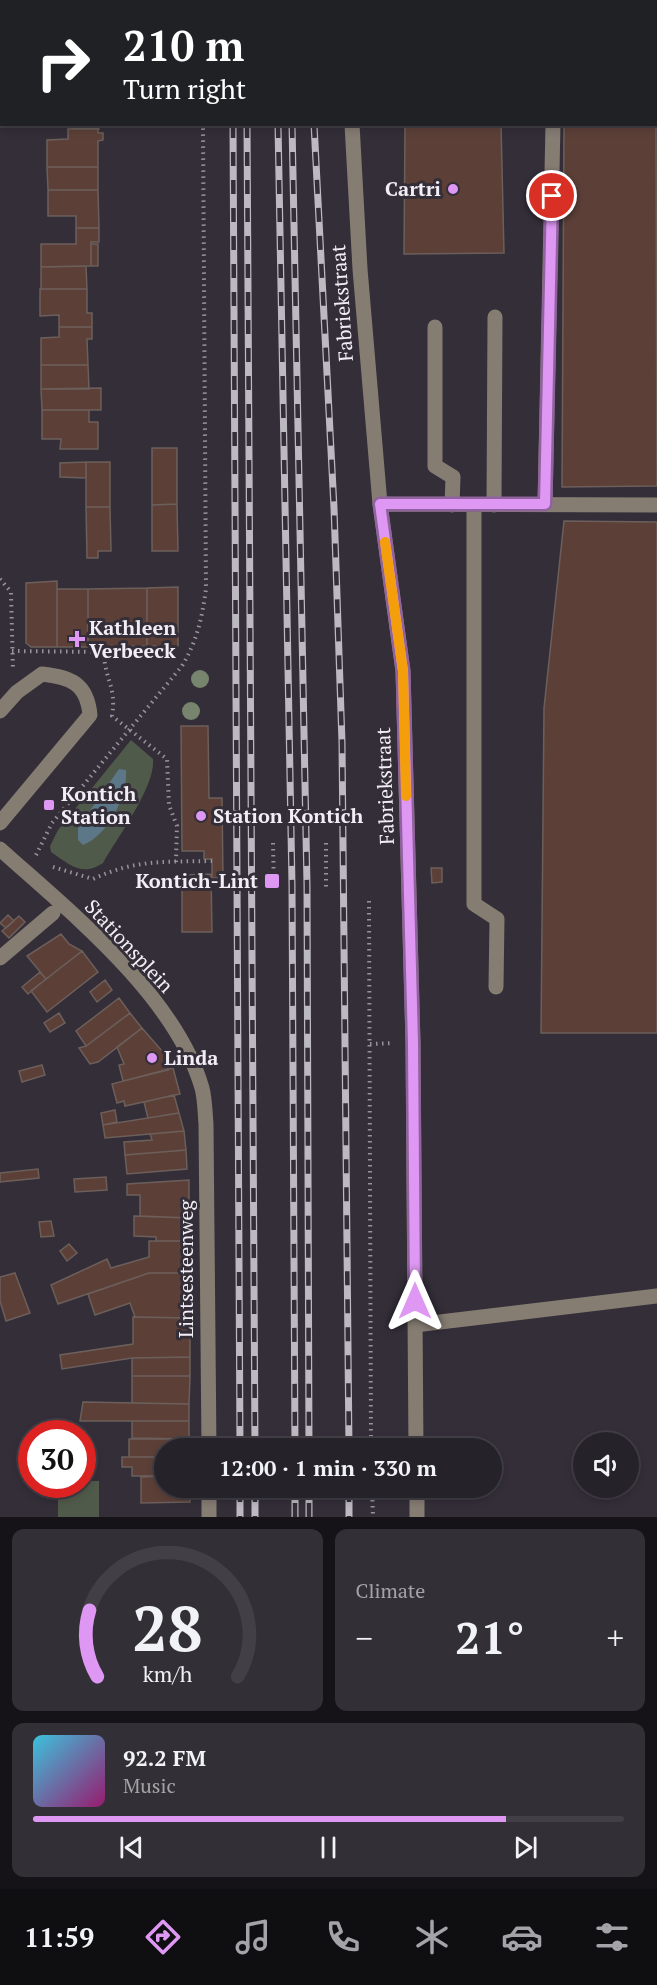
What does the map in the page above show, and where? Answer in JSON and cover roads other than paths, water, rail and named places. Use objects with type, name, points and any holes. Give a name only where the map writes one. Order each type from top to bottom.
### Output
[{"type":"street","name":"Fabriekstraat","points":[[352,126],[360,269],[380,504],[403,671],[413,1043],[417,1438]]},
{"type":"street","points":[[545,504],[553,126]]},
{"type":"street","points":[[494,505],[495,317]]},
{"type":"street","points":[[435,327],[435,466],[453,477],[452,505]]},
{"type":"street","points":[[380,504],[657,505]]},
{"type":"street","points":[[474,505],[474,904],[497,919],[496,987]]},
{"type":"street","points":[[0,823],[90,715],[88,702],[82,689],[65,676],[42,674],[17,692],[3,708]]},
{"type":"street","name":"Stationsplein","points":[[0,849],[104,944],[168,1020],[190,1058],[202,1089]]},
{"type":"street","name":"Stationsplein","points":[[0,958],[53,913]]},
{"type":"street","name":"Lintsesteenweg","points":[[202,1089],[206,1124],[209,1438]]},
{"type":"street","points":[[416,1325],[657,1296]]},
{"type":"street","points":[[209,1498],[209,1517]]},
{"type":"street","points":[[417,1498],[417,1517]]},
{"type":"water","points":[[119,769],[126,770],[126,780],[115,814],[101,833],[83,845],[78,840],[78,828]]},
{"type":"railway","points":[[233,126],[240,1438]]},
{"type":"railway","points":[[247,126],[255,1438]]},
{"type":"railway","points":[[278,126],[292,885],[295,1438]]},
{"type":"railway","points":[[292,126],[307,885],[309,1438]]},
{"type":"railway","points":[[314,126],[334,508],[342,742],[349,1438]]},
{"type":"railway","points":[[240,1498],[240,1517]]},
{"type":"railway","points":[[255,1498],[255,1517]]},
{"type":"railway","points":[[295,1498],[295,1517]]},
{"type":"railway","points":[[309,1498],[309,1517]]},
{"type":"railway","points":[[349,1498],[349,1517]]},
{"type":"place","name":"Cartri","points":[[453,189]]},
{"type":"place","name":"Kathleen Verbeeck","points":[[77,639]]},
{"type":"place","name":"Kontich Station","points":[[49,805]]},
{"type":"place","name":"Station Kontich","points":[[201,816]]},
{"type":"place","name":"Kontich-Lint","points":[[272,881]]},
{"type":"place","name":"Linda","points":[[152,1058]]}]
